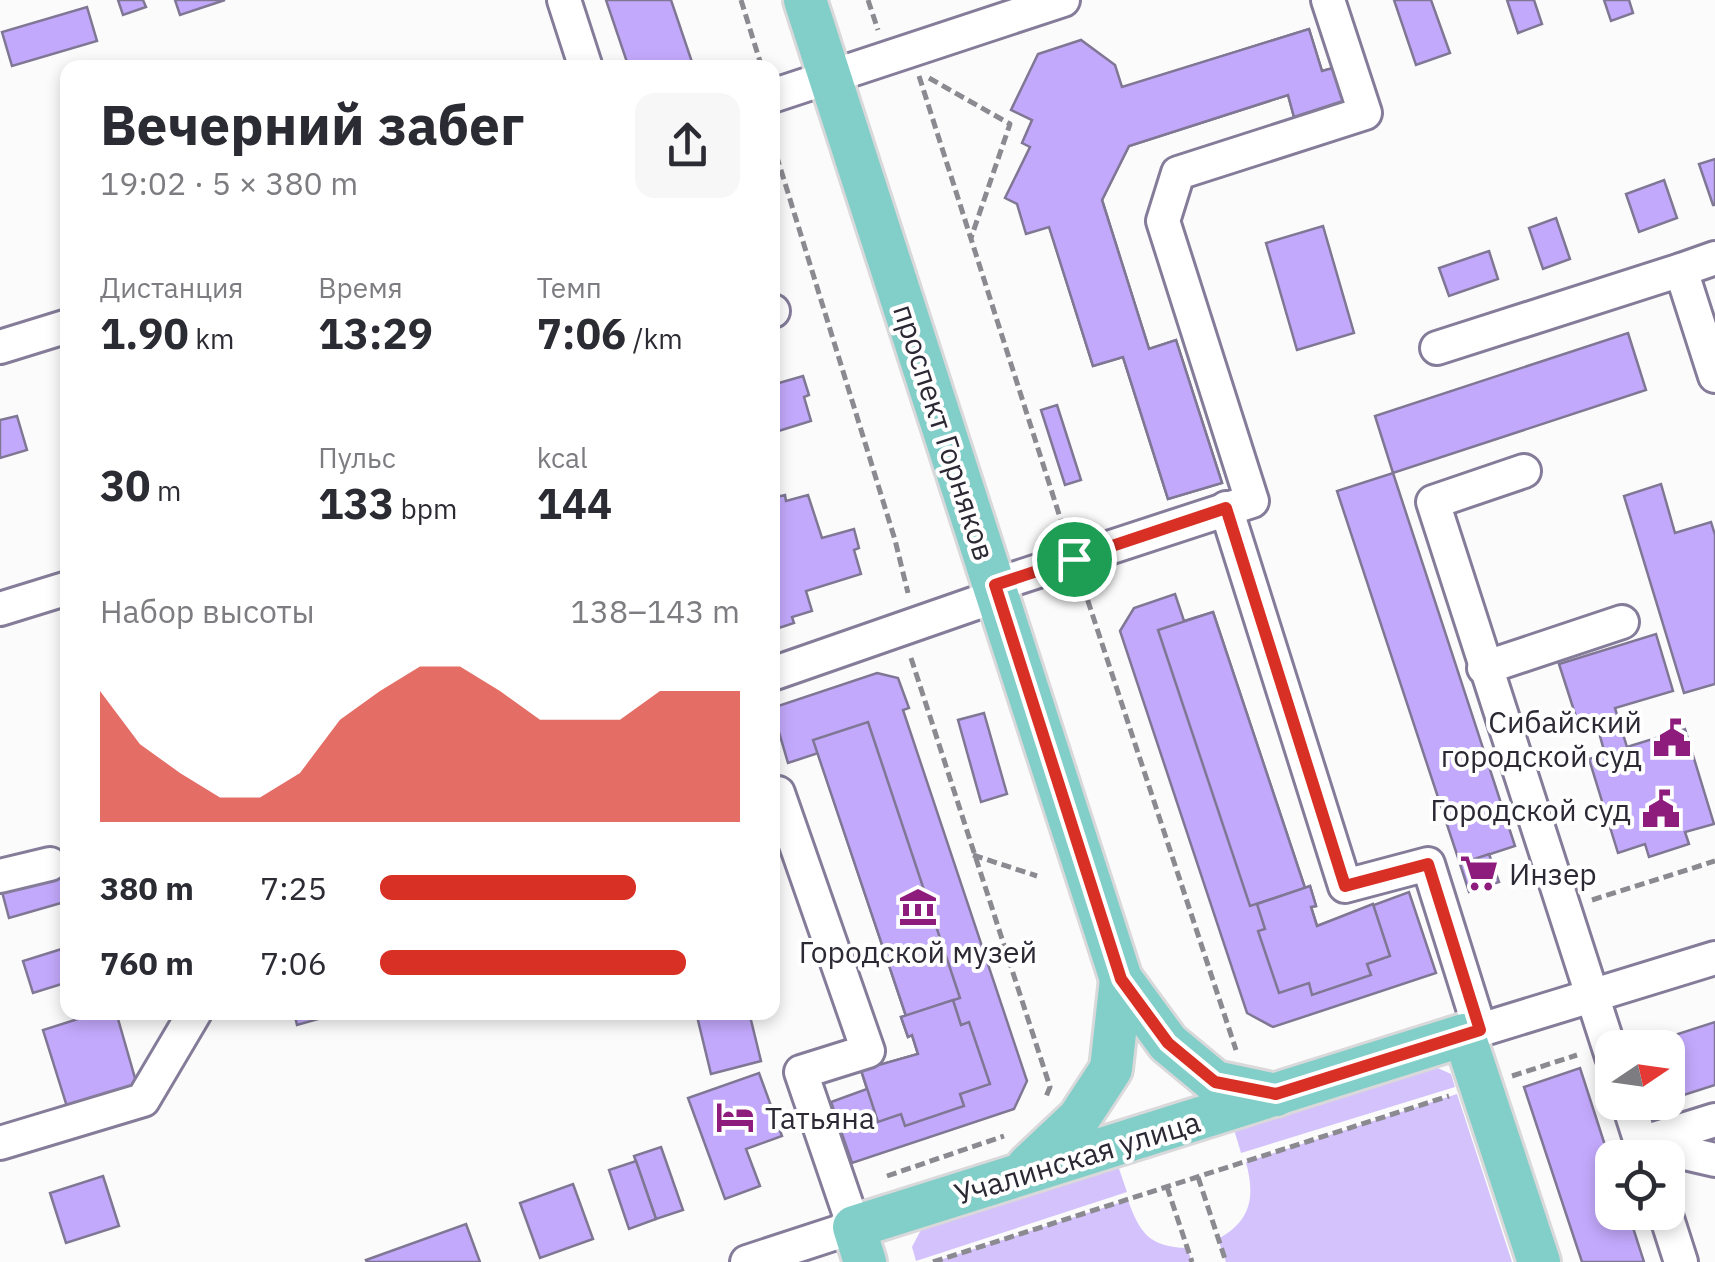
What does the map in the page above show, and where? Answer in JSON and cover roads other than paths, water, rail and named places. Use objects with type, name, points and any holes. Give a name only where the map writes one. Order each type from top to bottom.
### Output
[{"type":"main road","name":"проспект Горняков","points":[[805,0],[1121,979]]},
{"type":"main road","points":[[1121,979],[1168,1043],[1215,1082],[1276,1094]]},
{"type":"main road","points":[[1019,1175],[1080,1118],[1111,1070],[1121,979]]},
{"type":"main road","name":"Учалинская улица","points":[[853,1227],[1472,1033]]},
{"type":"main road","points":[[1472,1033],[1539,1262]]},
{"type":"street","points":[[564,0],[583,60]]},
{"type":"street","points":[[780,93],[1063,0]]},
{"type":"street","points":[[780,671],[908,627],[1074,559],[1252,501],[1162,221],[1178,173],[1365,112],[1328,0]]},
{"type":"street","points":[[1437,348],[1715,258]]},
{"type":"street","points":[[1681,270],[1715,376]]},
{"type":"street","points":[[0,348],[60,329]]},
{"type":"street","points":[[1524,471],[1433,502],[1603,1030]]},
{"type":"street","points":[[1226,508],[1345,886],[1428,864],[1472,1033],[1715,958]]},
{"type":"street","points":[[0,610],[60,591]]},
{"type":"street","points":[[1484,668],[1622,622]]},
{"type":"street","points":[[780,805],[868,1051],[800,1072],[853,1227]]},
{"type":"street","points":[[0,876],[50,864]]},
{"type":"street","points":[[0,1143],[143,1100],[191,1020]]},
{"type":"street","points":[[1668,1140],[1715,1120]]},
{"type":"street","points":[[1685,1156],[1715,1160]]},
{"type":"street","name":"Учалинская улица","points":[[748,1262],[853,1227]]},
{"type":"street","points":[[1671,1230],[1681,1262]]},
{"type":"place","name":"Сибайский городской суд","points":[[1672,738]]},
{"type":"place","name":"Городской суд","points":[[1661,809]]},
{"type":"place","name":"Инзер","points":[[1479,873]]},
{"type":"place","name":"Городской музей","points":[[918,907]]},
{"type":"place","name":"Татьяна","points":[[735,1117]]}]
